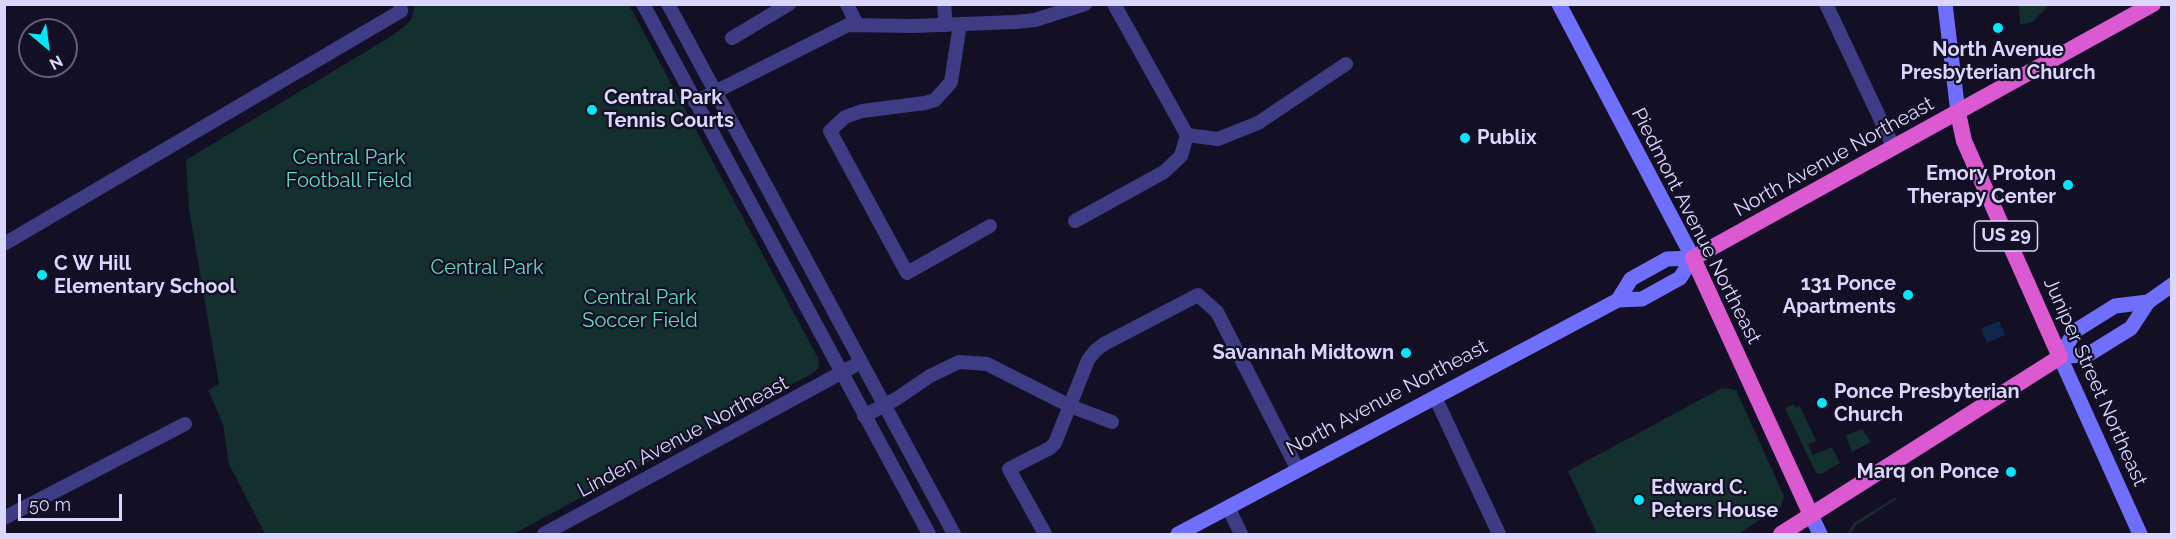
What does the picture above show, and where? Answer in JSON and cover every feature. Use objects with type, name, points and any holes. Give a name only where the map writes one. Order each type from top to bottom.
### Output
[{"type":"highway","name":"North Avenue Northeast","points":[[1693,258],[2153,4]]},
{"type":"highway","name":"Juniper Street Northeast","points":[[1958,113],[1964,141],[2060,357]]},
{"type":"highway","name":"Piedmont Avenue Northeast","points":[[1693,258],[1811,515]]},
{"type":"highway","points":[[1781,534],[2060,357]]},
{"type":"main road","name":"Piedmont Avenue Northeast","points":[[1559,4],[1693,258]]},
{"type":"main road","points":[[1945,4],[1958,113]]},
{"type":"main road","name":"North Avenue Northeast","points":[[1618,300],[1631,279],[1666,259],[1693,258]]},
{"type":"main road","name":"North Avenue Northeast","points":[[1178,534],[1618,300],[1642,299],[1680,279],[1693,258]]},
{"type":"main road","points":[[2060,357],[2089,354],[2131,328],[2148,302],[2172,285]]},
{"type":"main road","points":[[2060,357],[2075,332],[2115,306],[2148,302]]},
{"type":"main road","name":"Juniper Street Northeast","points":[[2060,357],[2140,534]]},
{"type":"main road","name":"Piedmont Avenue Northeast","points":[[1811,515],[1820,534]]},
{"type":"street","points":[[4,244],[401,11],[400,4]]},
{"type":"street","points":[[643,4],[929,534]]},
{"type":"street","points":[[668,4],[954,534]]},
{"type":"street","points":[[732,38],[789,4]]},
{"type":"street","points":[[847,4],[857,25]]},
{"type":"street","points":[[944,4],[953,25],[951,82],[935,100],[925,104],[862,111],[845,117],[830,131],[907,273],[990,226]]},
{"type":"street","points":[[695,102],[794,50],[848,25],[953,25],[1035,20],[1085,4]]},
{"type":"street","points":[[1075,221],[1164,172],[1182,156],[1187,135],[1114,4]]},
{"type":"street","points":[[1826,4],[1894,148]]},
{"type":"street","points":[[1187,135],[1218,139],[1258,123],[1346,64]]},
{"type":"street","points":[[1045,534],[1009,469],[1050,448],[1055,443],[1088,360],[1095,351],[1104,344],[1198,295],[1217,312],[1298,470]]},
{"type":"street","name":"Linden Avenue Northeast","points":[[544,534],[861,362]]},
{"type":"street","points":[[864,416],[884,406],[930,376],[959,362],[987,364],[1070,406],[1112,422]]},
{"type":"street","points":[[1435,397],[1499,534]]},
{"type":"street","points":[[4,518],[185,424]]},
{"type":"street","points":[[1228,507],[1241,534]]},
{"type":"green space","name":"Central Park","points":[[415,5],[629,5],[818,358],[819,366],[815,372],[513,534],[265,534],[229,464],[223,424],[208,390],[219,384],[189,209],[186,160],[395,34],[411,20]]},
{"type":"green space","points":[[2019,5],[2048,6],[2031,23],[2020,24]]},
{"type":"green space","points":[[1722,388],[1736,390],[1784,496],[1781,506],[1738,534],[1597,534],[1568,471]]},
{"type":"green space","points":[[1794,404],[1796,408],[1800,406],[1816,441],[1808,444],[1813,455],[1832,447],[1840,463],[1821,474],[1816,473],[1785,408]]},
{"type":"green space","points":[[1862,429],[1871,442],[1852,452],[1846,436]]},
{"type":"green space","points":[[1896,497],[1895,500],[1856,525],[1850,534],[1847,534],[1854,523]]},
{"type":"water","points":[[1999,321],[2005,335],[1987,343],[1981,329]]},
{"type":"place","name":"North Avenue Presbyterian Church","points":[[1998,28]]},
{"type":"place","name":"Central Park Tennis Courts","points":[[592,110]]},
{"type":"place","name":"Publix","points":[[1465,138]]},
{"type":"place","name":"Emory Proton Therapy Center","points":[[2068,185]]},
{"type":"place","name":"C W Hill Elementary School","points":[[42,275]]},
{"type":"place","name":"131 Ponce Apartments","points":[[1908,295]]},
{"type":"place","name":"Savannah Midtown","points":[[1406,353]]},
{"type":"place","name":"Ponce Presbyterian Church","points":[[1822,403]]},
{"type":"place","name":"Marq on Ponce","points":[[2011,472]]},
{"type":"place","name":"Edward C. Peters House","points":[[1639,500]]},
{"type":"park label","name":"Central Park Football Field","points":[[349,170]]},
{"type":"park label","name":"Central Park Soccer Field","points":[[640,310]]}]
